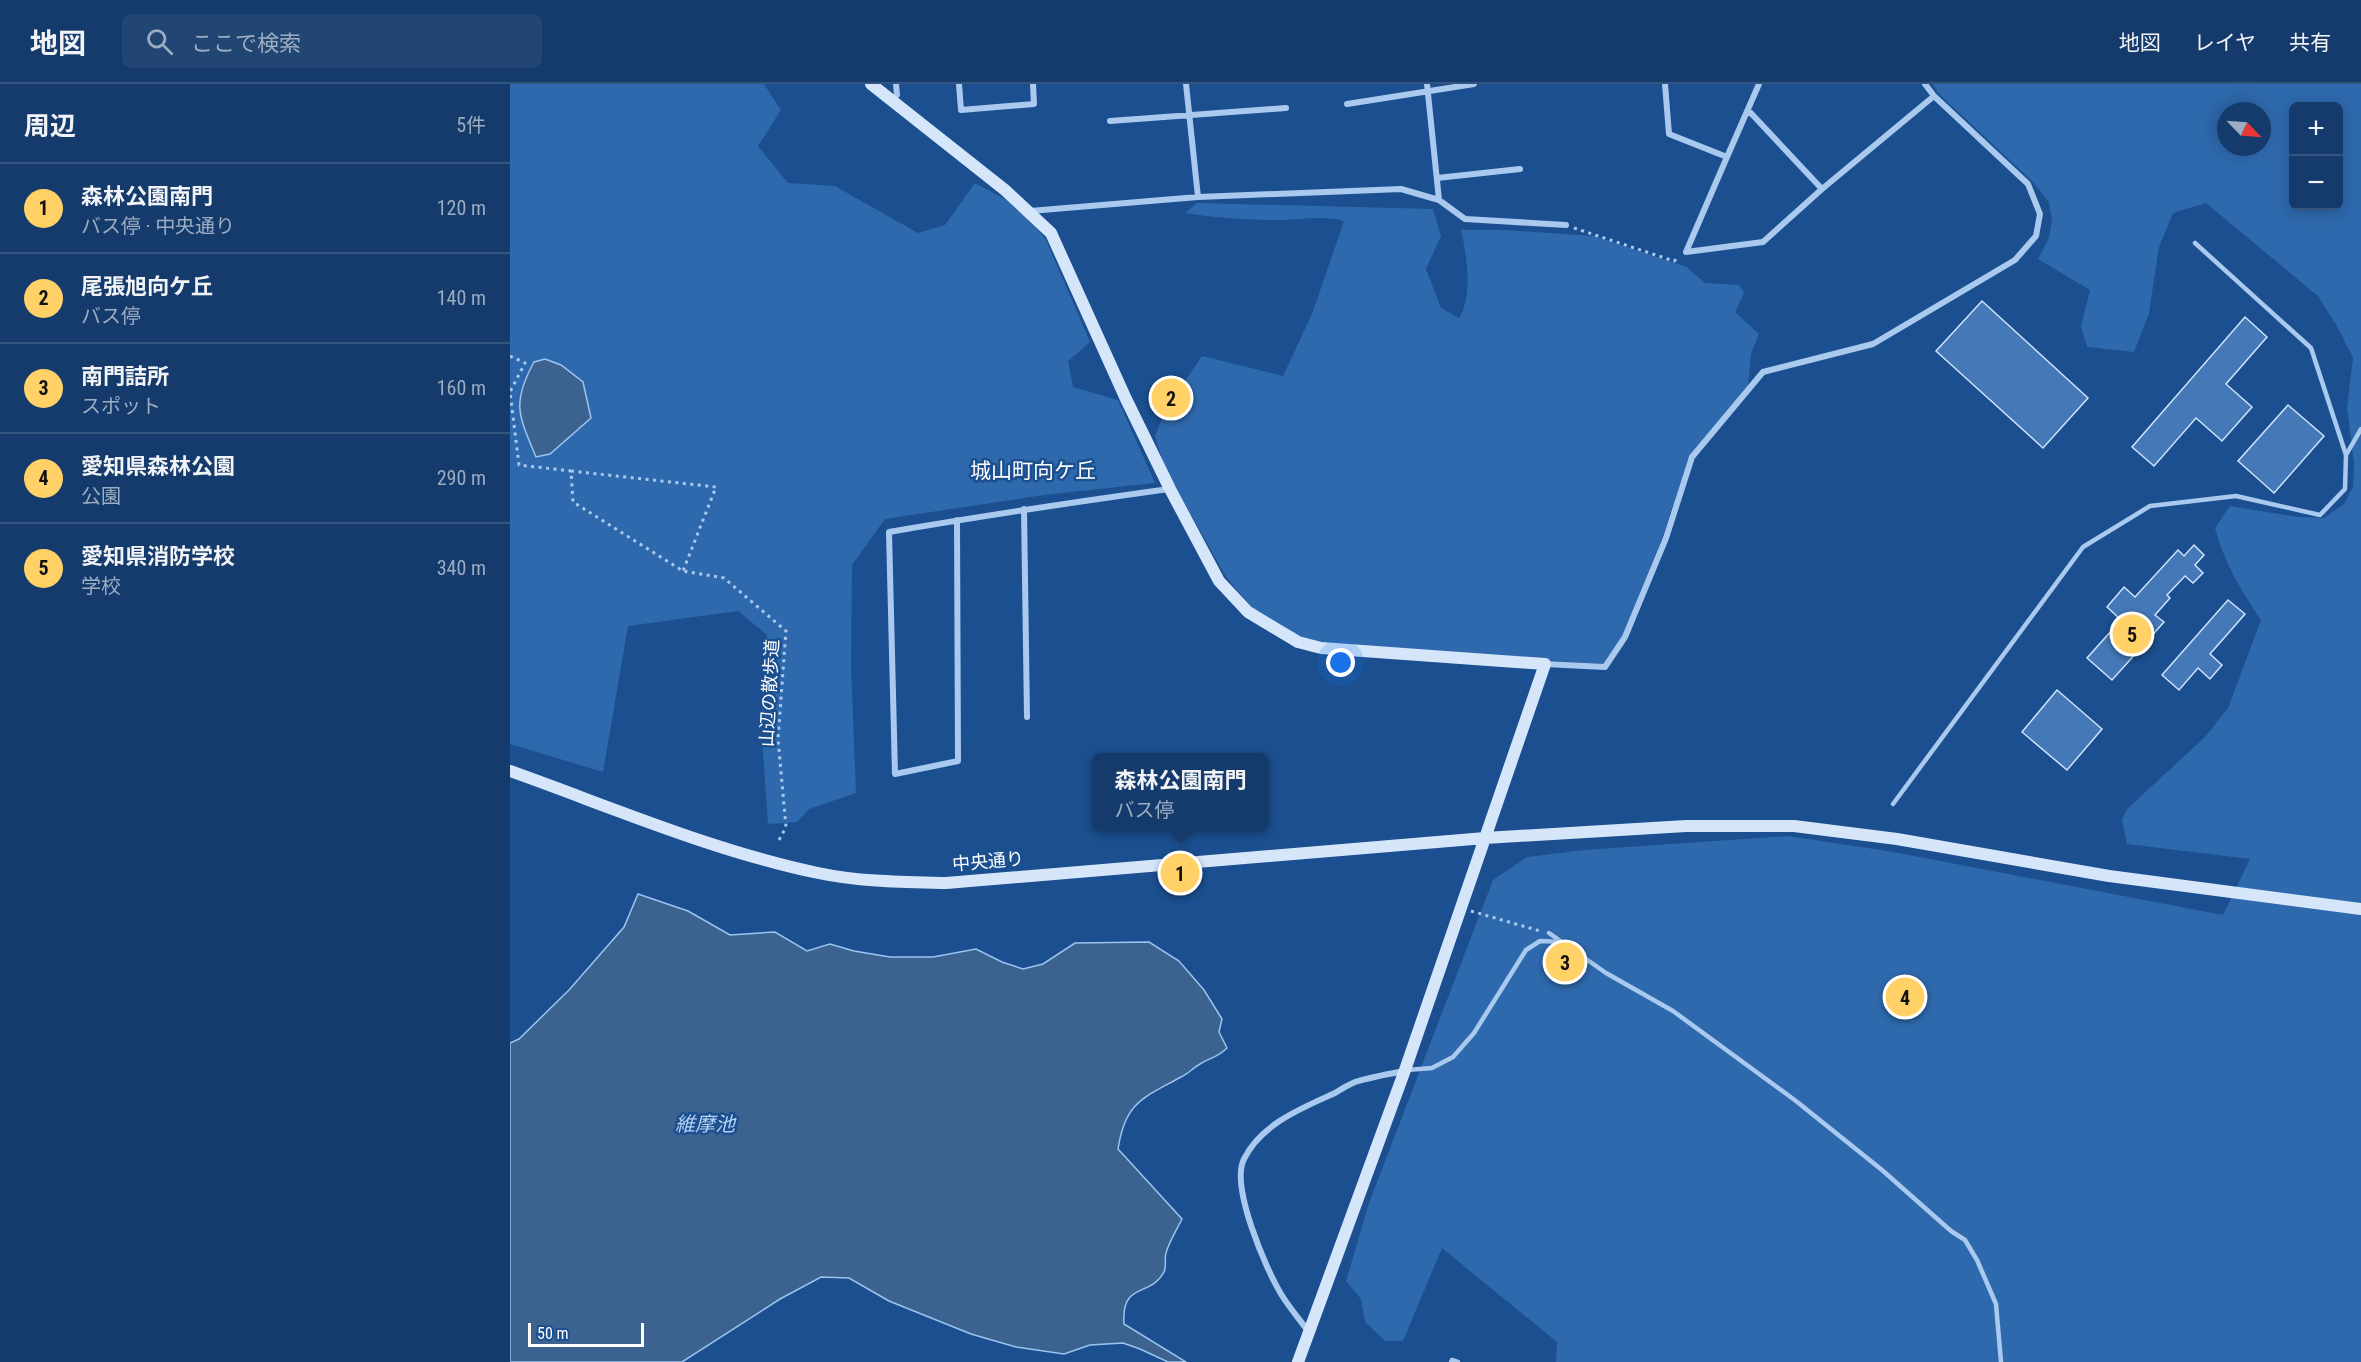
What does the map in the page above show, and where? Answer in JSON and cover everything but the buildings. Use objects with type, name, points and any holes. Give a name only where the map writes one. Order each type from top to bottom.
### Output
[{"type":"street","points":[[871,84],[1005,190],[1051,233],[1126,399],[1170,489],[1219,581],[1248,612],[1298,642],[1321,648],[1605,667],[1625,637],[1666,538],[1692,457],[1763,372],[1873,344],[2015,260],[2036,236],[2040,214],[2028,184],[1934,96],[1925,84]]},
{"type":"street","points":[[891,100],[897,95],[896,84]]},
{"type":"street","points":[[958,84],[961,110],[1034,104],[1033,84]]},
{"type":"street","points":[[1186,84],[1197,196]]},
{"type":"street","points":[[1347,104],[1428,87],[1474,84]]},
{"type":"street","points":[[1665,84],[1669,134],[1727,157]]},
{"type":"street","points":[[1686,252],[1759,84]]},
{"type":"street","points":[[1428,87],[1439,200]]},
{"type":"street","points":[[1686,252],[1763,242],[1822,189],[1934,96]]},
{"type":"street","points":[[1110,121],[1286,108]]},
{"type":"street","points":[[1748,110],[1822,189]]},
{"type":"street","points":[[1437,178],[1520,169]]},
{"type":"street","points":[[1030,212],[1197,196],[1401,189],[1439,200],[1465,219],[1566,225]]},
{"type":"street","points":[[957,520],[958,761],[895,774],[889,532],[957,520],[1024,509],[1170,489]]},
{"type":"street","points":[[1024,509],[1027,717]]},
{"type":"street","points":[[1298,1362],[1405,1070],[1545,664]]},
{"type":"street","name":"中央通り","points":[[510,771],[757,858],[820,873],[876,881],[946,883],[1485,838],[1686,826],[1794,826],[1898,839],[2109,876],[2361,909]]},
{"type":"street","points":[[1308,1332],[1281,1293],[1265,1261],[1247,1213],[1242,1186],[1243,1161],[1259,1139],[1280,1120],[1300,1108],[1354,1083],[1405,1070]]},
{"type":"lane","points":[[1893,804],[2083,547],[2150,506],[2236,496],[2320,515],[2344,489],[2346,454],[2311,348],[2195,243]]},
{"type":"lane","points":[[2346,454],[2361,429]]},
{"type":"lane","points":[[1549,933],[1606,973],[1673,1011],[1796,1101],[1882,1170],[1951,1231],[1965,1240],[1977,1260],[1996,1304],[2001,1362]]},
{"type":"lane","points":[[1405,1070],[1432,1068],[1453,1057],[1474,1033],[1526,950],[1540,941],[1562,942]]},
{"type":"lane","points":[[1451,1362],[1452,1360],[1458,1362]]},
{"type":"path","points":[[1566,225],[1674,261],[1686,252]]},
{"type":"path","points":[[510,356],[525,363],[510,392],[519,465],[716,487],[683,571]]},
{"type":"path","name":"山辺の散歩道","points":[[571,471],[573,502],[683,571],[724,578],[786,631],[778,739],[786,827],[778,842]]},
{"type":"path","points":[[1461,908],[1549,933]]},
{"type":"shaded area","points":[[510,84],[764,84],[781,110],[758,146],[788,183],[835,186],[918,233],[945,225],[975,183],[1016,205],[1045,238],[1090,342],[1068,361],[1073,387],[1118,400],[1155,483],[1044,495],[885,519],[852,565],[851,665],[856,793],[809,809],[797,822],[768,824],[761,724],[767,635],[738,611],[628,626],[603,772],[510,744]]},
{"type":"shaded area","points":[[1933,84],[2361,84],[2361,1362],[1556,1362],[1557,1342],[1442,1248],[1403,1341],[1385,1341],[1365,1322],[1361,1299],[1346,1281],[1369,1203],[1493,880],[1527,857],[1584,850],[1787,836],[1888,851],[2223,915],[2250,859],[2127,844],[2122,820],[2127,809],[2205,737],[2228,708],[2261,620],[2234,576],[2215,528],[2230,506],[2298,517],[2324,518],[2344,504],[2353,487],[2354,463],[2347,408],[2353,358],[2318,296],[2206,203],[2173,213],[2159,247],[2149,313],[2134,352],[2087,347],[2081,326],[2090,290],[2038,259],[2049,238],[2052,221],[2049,202],[2033,182],[1938,93]]},
{"type":"shaded area","points":[[1197,203],[1433,209],[1441,236],[1426,269],[1441,308],[1459,318],[1467,287],[1467,263],[1461,230],[1504,230],[1594,236],[1687,267],[1705,283],[1739,285],[1744,293],[1735,312],[1759,334],[1751,354],[1748,385],[1689,457],[1662,538],[1623,635],[1604,664],[1321,646],[1297,639],[1253,609],[1226,577],[1165,468],[1155,436],[1165,411],[1202,356],[1283,376],[1312,314],[1344,221],[1320,218],[1243,219],[1185,213]]},
{"type":"water","points":[[545,359],[561,365],[583,382],[591,418],[550,454],[536,457],[525,431],[520,400],[522,389],[534,362]]},
{"type":"water","name":"維摩池","points":[[638,894],[688,911],[730,935],[775,932],[807,951],[830,944],[890,957],[933,957],[976,949],[1023,969],[1043,964],[1075,943],[1149,942],[1179,961],[1204,990],[1222,1019],[1219,1032],[1227,1048],[1138,1103],[1125,1121],[1118,1149],[1182,1219],[1167,1249],[1164,1272],[1158,1280],[1127,1301],[1124,1310],[1124,1324],[1186,1362],[1168,1362],[1123,1343],[1090,1345],[1064,1354],[1016,1347],[971,1334],[889,1301],[849,1278],[821,1277],[780,1299],[682,1362],[510,1362],[510,1043],[519,1039],[569,990],[624,927]]},
{"type":"place","name":"尾張旭向ケ丘","points":[[1171,398]]},
{"type":"place","name":"愛知県消防学校","points":[[2132,634]]},
{"type":"place","name":"森林公園南門","points":[[1180,873]]},
{"type":"place","name":"南門詰所","points":[[1565,962]]},
{"type":"place","name":"愛知県森林公園","points":[[1905,997]]},
{"type":"district","name":"城山町向ケ丘","points":[[1033,471]]}]
